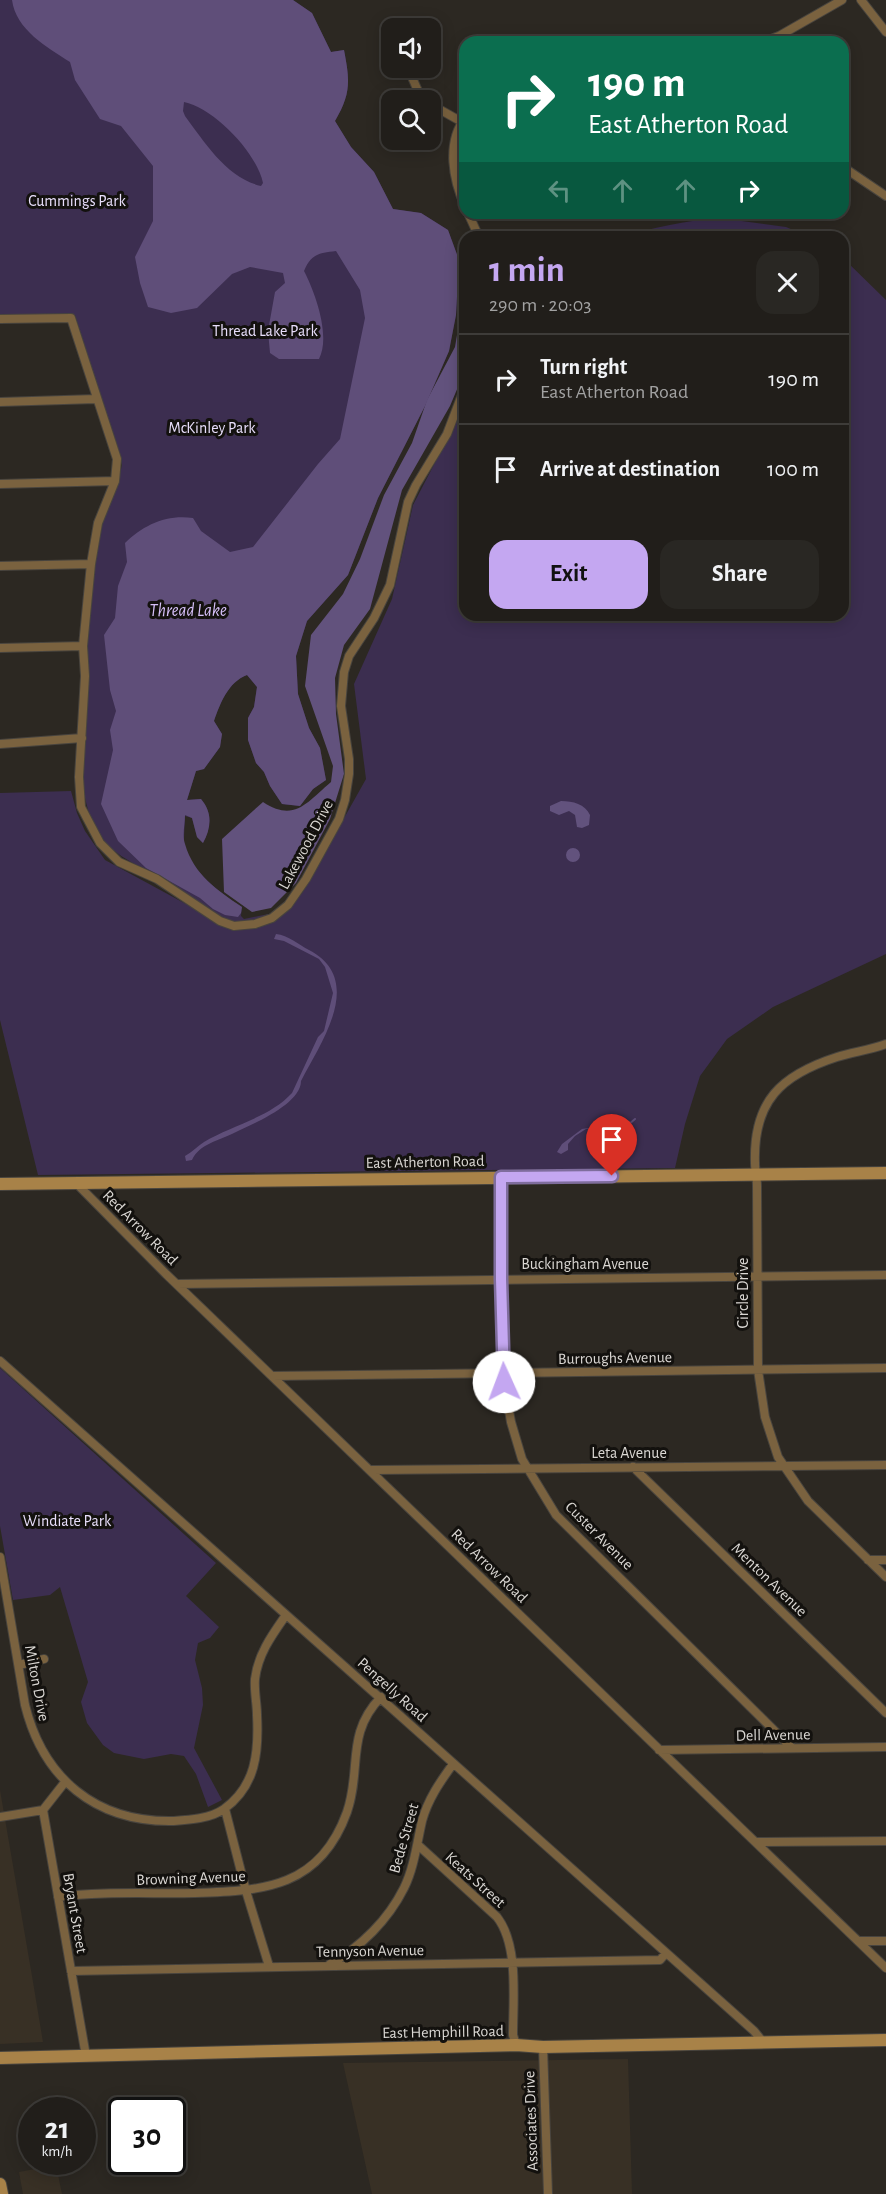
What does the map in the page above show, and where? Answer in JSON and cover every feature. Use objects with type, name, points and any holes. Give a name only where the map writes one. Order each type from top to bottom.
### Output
[{"type":"street","points":[[780,36],[842,0]]},
{"type":"street","points":[[861,0],[886,32]]},
{"type":"street","points":[[441,109],[459,118]]},
{"type":"street","points":[[459,131],[453,158],[459,193]]},
{"type":"street","points":[[849,171],[886,196]]},
{"type":"street","points":[[0,319],[71,318],[117,459],[115,481],[0,484]]},
{"type":"street","points":[[0,402],[96,399]]},
{"type":"street","name":"Lakewood Drive","points":[[115,481],[98,523],[91,564],[83,646],[85,676],[79,777],[81,807],[100,843],[119,862],[157,879],[220,921],[234,926],[255,924],[272,918],[288,905],[306,879],[339,819],[348,787],[349,759],[341,706],[341,687],[349,656],[374,618],[390,585],[408,502],[447,434],[459,403]]},
{"type":"street","points":[[0,566],[91,564]]},
{"type":"street","points":[[0,648],[83,646]]},
{"type":"street","points":[[0,744],[82,738]]},
{"type":"street","name":"Circle Drive","points":[[886,1044],[837,1057],[800,1071],[785,1080],[770,1097],[761,1118],[754,1163],[757,1175],[758,1370],[765,1417],[778,1457],[808,1501],[886,1577]]},
{"type":"street","name":"East Atherton Road","points":[[0,1184],[886,1173]]},
{"type":"street","name":"Custer Avenue","points":[[501,1177],[504,1374],[511,1422],[526,1468],[556,1515],[792,1748]]},
{"type":"street","name":"Red Arrow Road","points":[[75,1182],[177,1284],[886,1968]]},
{"type":"street","name":"Buckingham Avenue","points":[[177,1284],[886,1275]]},
{"type":"street","name":"Pengelly Road","points":[[0,1361],[381,1697],[453,1764],[754,2031],[763,2042]]},
{"type":"street","name":"Burroughs Avenue","points":[[272,1376],[886,1368]]},
{"type":"street","name":"Leta Avenue","points":[[372,1470],[886,1465]]},
{"type":"street","name":"Menton Avenue","points":[[633,1467],[886,1713]]},
{"type":"street","name":"Milton Drive","points":[[0,1557],[31,1728],[48,1762],[65,1782],[87,1798],[131,1817],[168,1821],[186,1820],[207,1816],[225,1809]]},
{"type":"street","points":[[868,1560],[886,1560]]},
{"type":"street","points":[[0,1615],[10,1613]]},
{"type":"street","points":[[269,1966],[246,1891],[225,1809],[243,1790],[252,1774],[258,1752],[255,1681],[259,1659],[269,1639],[286,1615]]},
{"type":"street","points":[[19,1665],[44,1659]]},
{"type":"street","name":"Browning Avenue","points":[[58,1897],[246,1891],[286,1881],[305,1871],[321,1858],[341,1828],[353,1789],[356,1740],[373,1705],[381,1697]]},
{"type":"street","name":"Dell Avenue","points":[[660,1750],[886,1747]]},
{"type":"street","name":"Bede Street","points":[[327,1965],[347,1955],[372,1932],[388,1913],[404,1887],[429,1802],[453,1764]]},
{"type":"street","points":[[0,1817],[43,1810],[65,1782]]},
{"type":"street","name":"Bryant Street","points":[[43,1810],[86,2056]]},
{"type":"street","points":[[756,1842],[886,1841]]},
{"type":"street","name":"Keats Street","points":[[418,1845],[505,1927],[510,1940],[513,2035],[516,2045]]},
{"type":"street","points":[[858,1941],[886,1941]]},
{"type":"street","name":"Tennyson Avenue","points":[[71,1971],[660,1960],[666,1953]]},
{"type":"street","name":"East Hemphill Road","points":[[0,2058],[516,2045],[543,2047],[886,2040]]},
{"type":"street","name":"Associates Drive","points":[[543,2047],[548,2194]]},
{"type":"street","points":[[0,2184],[2,2194]]},
{"type":"shaded area","points":[[459,323],[458,387],[450,406],[402,490],[370,609],[344,645],[335,678],[336,714],[344,774],[330,819],[296,883],[271,908],[252,912],[224,892],[222,839],[263,802],[284,811],[292,810],[307,803],[331,782],[333,766],[305,686],[311,635],[343,594],[360,559],[384,495],[412,443],[427,400],[455,347]]},
{"type":"shaded area","points":[[561,801],[585,808],[590,815],[589,825],[582,828],[577,827],[575,815],[569,811],[559,815],[550,811],[550,806]]},
{"type":"shaded area","points":[[570,848],[576,848],[580,855],[576,862],[570,862],[566,858],[566,852]]},
{"type":"shaded area","points":[[0,1790],[32,1976],[43,2042],[0,2044]]},
{"type":"shaded area","points":[[628,2059],[632,2194],[372,2194],[343,2063]]},
{"type":"shaded area","points":[[20,2175],[58,2175],[62,2194],[23,2194]]},
{"type":"green space","points":[[0,0],[293,0],[312,13],[331,52],[344,50],[348,87],[344,103],[335,121],[351,147],[374,172],[393,209],[421,213],[448,230],[459,260],[456,315],[449,351],[425,406],[378,498],[348,575],[307,621],[296,656],[298,694],[309,728],[320,748],[326,780],[313,789],[300,806],[282,804],[264,772],[256,763],[248,740],[248,718],[254,707],[257,687],[247,675],[240,678],[230,688],[222,701],[214,721],[222,734],[220,747],[204,769],[196,771],[187,800],[201,799],[208,810],[210,821],[203,843],[197,837],[192,818],[185,816],[186,850],[197,870],[224,895],[242,907],[241,916],[244,919],[288,910],[302,893],[366,779],[354,684],[392,599],[413,505],[459,417],[459,621],[849,621],[849,264],[886,300],[886,954],[773,1007],[727,1039],[700,1076],[685,1124],[675,1168],[38,1175],[0,1020],[0,793],[71,791],[85,831],[105,860],[208,916],[179,888],[132,863],[113,849],[95,827],[89,813],[84,793],[85,695],[90,598],[101,525],[122,465],[75,315],[0,314]]},
{"type":"green space","points":[[726,219],[786,227],[796,231],[643,231],[694,221]]},
{"type":"green space","name":"Windiate Park","points":[[0,1368],[216,1563],[186,1596],[219,1627],[210,1638],[198,1643],[195,1660],[202,1688],[203,1705],[194,1748],[222,1800],[208,1807],[196,1774],[184,1756],[171,1754],[144,1759],[114,1753],[103,1745],[87,1723],[81,1702],[88,1682],[60,1587],[50,1595],[13,1600],[0,1526]]},
{"type":"water","name":"Thread Lake","points":[[12,0],[293,0],[312,13],[331,52],[344,50],[348,87],[344,103],[335,121],[351,147],[374,172],[393,209],[421,213],[448,230],[459,260],[456,315],[449,351],[425,406],[378,498],[348,575],[307,621],[296,656],[298,694],[309,728],[320,748],[326,780],[313,789],[300,806],[282,804],[264,772],[256,763],[248,740],[248,718],[254,707],[257,687],[247,675],[240,678],[230,688],[216,714],[214,721],[222,734],[220,747],[204,769],[196,771],[187,800],[201,799],[208,810],[210,821],[203,843],[197,837],[192,818],[185,815],[184,841],[194,865],[207,881],[242,907],[238,917],[225,915],[213,909],[200,898],[146,868],[118,841],[101,804],[113,750],[110,730],[116,711],[110,690],[104,635],[115,618],[118,586],[127,562],[125,543],[132,537],[156,522],[183,517],[193,518],[201,531],[230,552],[253,547],[340,439],[365,318],[360,290],[336,251],[316,255],[307,265],[304,271],[317,302],[322,327],[322,349],[319,359],[279,359],[270,353],[268,331],[275,292],[285,283],[283,273],[250,267],[232,274],[197,308],[171,313],[148,307],[135,257],[153,221],[153,166],[121,126],[100,119],[75,80],[70,62],[34,37],[15,11]],"holes":[[[184,102],[196,106],[221,122],[243,146],[259,171],[263,183],[261,186],[249,182],[227,167],[209,148],[183,111]]]},
{"type":"water","points":[[276,934],[289,938],[309,950],[326,963],[335,978],[337,994],[334,1012],[327,1030],[293,1098],[275,1112],[210,1143],[192,1160],[186,1161],[185,1156],[204,1142],[283,1102],[292,1093],[318,1037],[324,1031],[333,993],[325,967],[319,959],[284,941],[274,939]]},
{"type":"water","points":[[608,1125],[615,1127],[586,1129],[568,1144],[568,1150],[561,1154],[557,1152],[562,1144],[582,1129]]},
{"type":"waterway","points":[[615,1127],[628,1125],[635,1119]]},
{"type":"route","points":[[504,1382],[501,1177],[612,1176]]},
{"type":"park label","name":"Cummings Park","points":[[77,200]]},
{"type":"park label","name":"Thread Lake Park","points":[[265,330]]},
{"type":"park label","name":"McKinley Park","points":[[212,427]]}]
